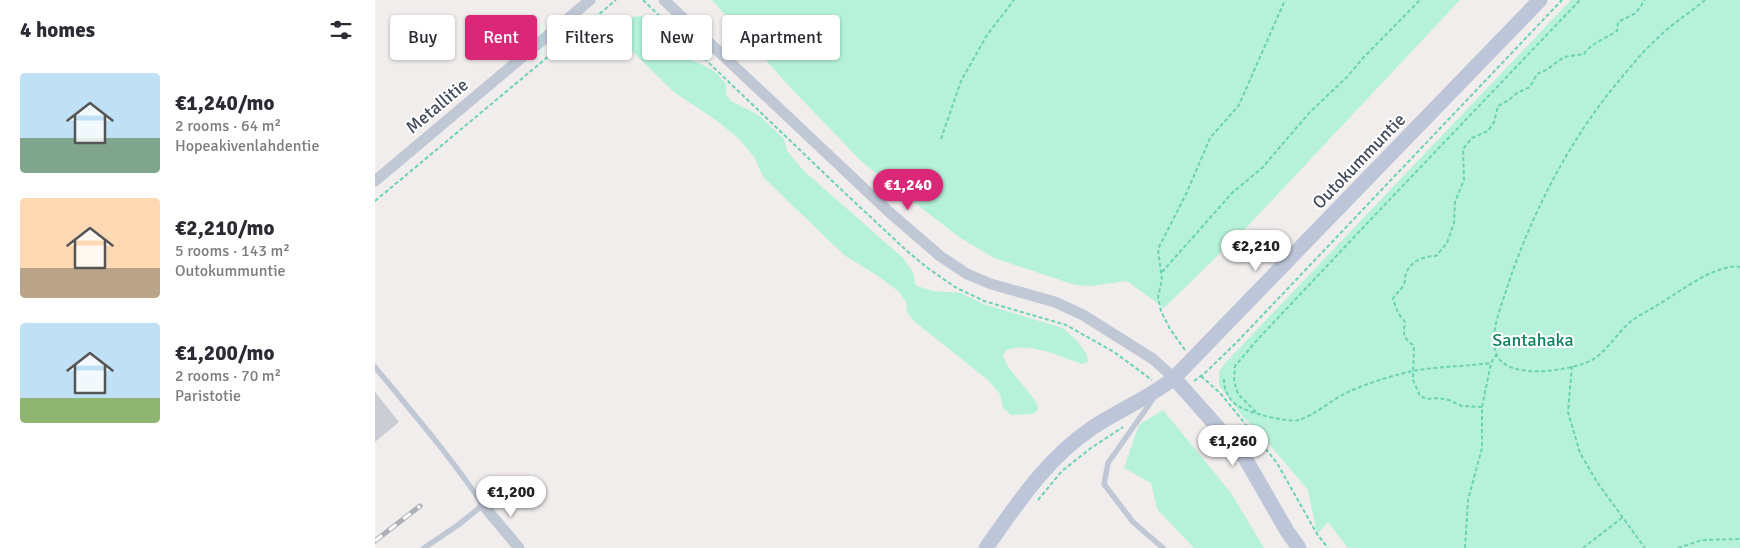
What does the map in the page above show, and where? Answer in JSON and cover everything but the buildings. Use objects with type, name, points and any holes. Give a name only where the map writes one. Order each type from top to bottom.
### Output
[{"type":"street","name":"Metallitie","points":[[375,181],[590,0]]},
{"type":"street","points":[[664,0],[888,211],[940,256],[967,274],[991,284],[1055,302],[1083,314],[1153,359],[1179,383],[1245,458],[1287,531],[1299,548]]},
{"type":"street","name":"Outokummuntie","points":[[987,548],[1043,471],[1065,449],[1092,428],[1162,388],[1179,383],[1190,362],[1540,0]]},
{"type":"street","points":[[483,505],[519,548]]},
{"type":"lane","points":[[375,367],[453,461],[483,505],[424,548]]},
{"type":"lane","points":[[1162,388],[1139,416],[1108,463],[1104,484],[1133,522],[1163,548]]},
{"type":"path","points":[[375,201],[616,0]]},
{"type":"path","points":[[941,139],[961,81],[987,34],[1014,0]]},
{"type":"path","points":[[1190,362],[1182,344],[1170,329],[1161,310],[1158,297],[1162,280],[1158,249],[1187,192],[1210,138],[1239,105],[1285,0]]},
{"type":"path","points":[[1161,273],[1233,192],[1262,168],[1310,112],[1347,77],[1420,0]]},
{"type":"path","points":[[1179,383],[1201,376],[1236,343],[1562,0]]},
{"type":"path","points":[[1256,412],[1238,394],[1234,381],[1235,366],[1258,339],[1580,0]]},
{"type":"path","points":[[1482,407],[1462,406],[1449,400],[1427,399],[1420,396],[1413,380],[1413,346],[1405,339],[1403,334],[1405,322],[1398,313],[1393,299],[1403,286],[1406,273],[1415,262],[1425,256],[1436,256],[1447,243],[1454,223],[1455,202],[1464,180],[1463,148],[1472,138],[1487,131],[1494,122],[1498,106],[1517,93],[1531,87],[1537,74],[1546,70],[1564,56],[1584,54],[1589,46],[1617,31],[1619,22],[1637,13],[1645,0]]},
{"type":"path","points":[[1705,0],[1661,34],[1617,83],[1579,135],[1534,220],[1511,276],[1499,313],[1494,337],[1496,354],[1506,366],[1523,371],[1546,372],[1591,361],[1631,322],[1711,273],[1735,266],[1740,267]]},
{"type":"path","points":[[1465,548],[1468,500],[1481,448],[1482,407],[1491,363],[1496,354]]},
{"type":"path","points":[[1223,379],[1225,389],[1235,404],[1283,420],[1301,419],[1346,393],[1384,379],[1445,366],[1491,363]]},
{"type":"path","points":[[1572,366],[1568,412],[1580,453],[1597,482],[1645,548]]},
{"type":"path","points":[[1201,376],[1221,394],[1277,463],[1317,534],[1328,548]]},
{"type":"path","points":[[1037,500],[1062,472],[1091,448],[1123,427]]},
{"type":"path","points":[[1583,548],[1623,517]]},
{"type":"path","points":[[1678,548],[1702,540],[1740,539]]},
{"type":"green space","points":[[712,0],[1460,0],[1246,228],[1164,308],[1127,281],[1091,286],[1075,285],[994,258],[959,237],[862,162],[765,60],[840,60],[840,15],[725,15]]},
{"type":"green space","name":"Santahaka","points":[[1571,0],[1740,0],[1740,548],[1348,548],[1328,522],[1317,534],[1308,490],[1263,437],[1244,418],[1219,385],[1219,371]]},
{"type":"green space","points":[[642,16],[642,60],[692,60],[716,73],[726,84],[726,94],[731,101],[760,116],[784,139],[787,151],[804,171],[903,258],[913,272],[917,286],[933,291],[961,293],[983,304],[1063,328],[1078,342],[1087,355],[1088,362],[1082,364],[1035,349],[1015,348],[1006,350],[1003,356],[1006,363],[1038,406],[1037,411],[1032,414],[1011,415],[1003,408],[1000,394],[989,381],[915,322],[907,312],[906,301],[898,291],[844,255],[763,177],[755,158],[738,138],[716,120],[675,93],[632,51],[633,17]]},
{"type":"green space","points":[[1163,410],[1231,493],[1264,548],[1194,548],[1157,509],[1151,483],[1124,468],[1139,425]]},
{"type":"railway","points":[[375,541],[420,506]]}]
